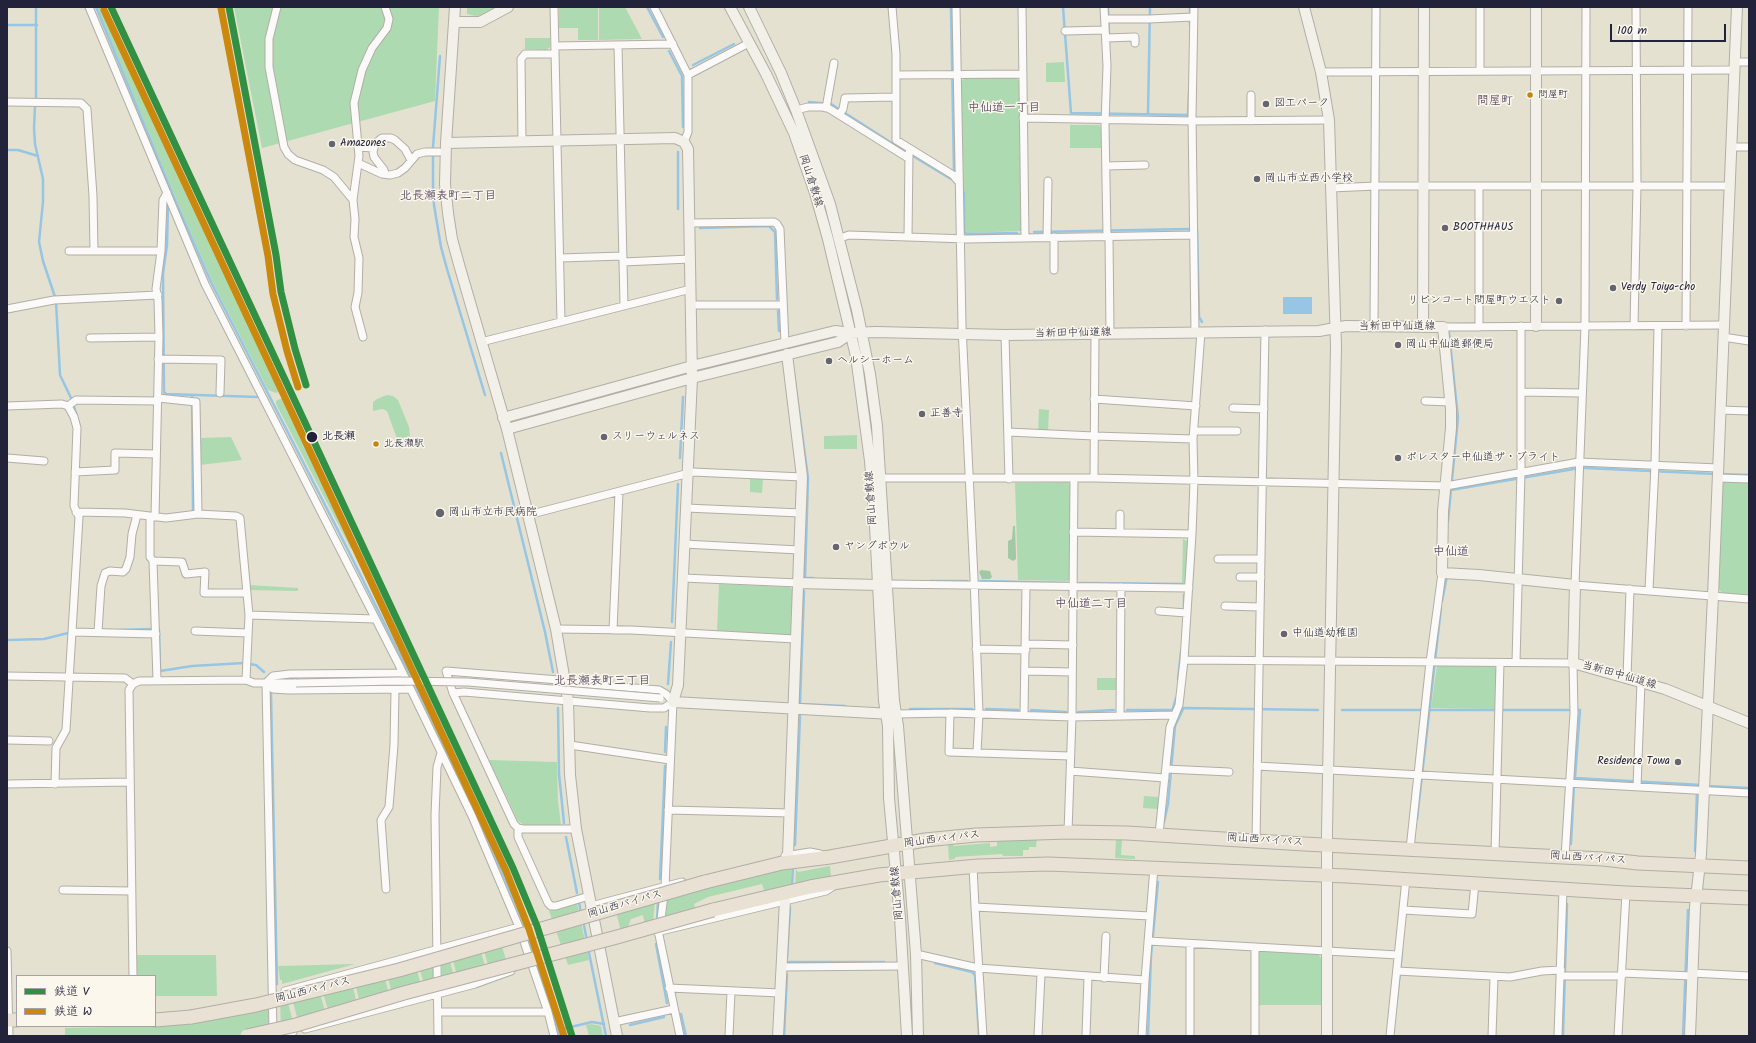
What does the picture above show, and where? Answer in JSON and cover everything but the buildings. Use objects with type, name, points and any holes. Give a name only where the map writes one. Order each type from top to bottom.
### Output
[{"type":"highway","name":"岡山西バイパス","points":[[156,1020],[191,1017],[256,1006],[400,970],[705,882],[782,863],[804,859],[830,857],[925,840],[976,835],[1068,832],[1159,834],[1256,841],[1749,868]]},
{"type":"highway","points":[[247,1036],[296,1025],[404,993],[775,894],[845,881],[910,872],[973,867],[1048,864],[1154,867],[1406,879],[1563,890],[1749,898]]},
{"type":"street","points":[[89,7],[205,284],[410,689],[491,858],[519,927],[548,1012],[554,1036]]},
{"type":"street","points":[[277,7],[269,39],[269,67],[284,147],[288,154],[295,160],[323,170],[334,177],[353,200]]},
{"type":"street","points":[[362,337],[355,307],[358,293],[359,258],[354,237],[355,219],[353,200],[358,163],[354,103],[362,70],[372,48],[387,28],[389,19],[385,7]]},
{"type":"street","points":[[455,7],[446,142],[445,184],[452,239],[506,429],[556,629],[568,700],[572,794],[576,829],[617,1036]]},
{"type":"street","points":[[455,22],[480,22],[508,7]]},
{"type":"street","points":[[554,7],[561,322]]},
{"type":"street","points":[[654,7],[688,75],[688,132],[684,142]]},
{"type":"street","name":"岡山倉敷線","points":[[730,7],[786,114],[808,171],[828,239],[851,333],[876,479]]},
{"type":"street","name":"岡山倉敷線","points":[[749,7],[781,73],[830,204],[840,238],[862,332],[875,405],[876,479],[891,714],[910,872],[916,954],[918,1036]]},
{"type":"street","points":[[892,7],[896,54],[896,140],[953,175],[958,181]]},
{"type":"street","points":[[956,7],[954,75],[962,334],[979,714],[977,753]]},
{"type":"street","points":[[1022,7],[1025,237]]},
{"type":"street","points":[[1104,7],[1107,19],[1105,30],[1108,38],[1105,115],[1110,333]]},
{"type":"street","points":[[1159,834],[1165,778],[1169,769],[1170,727],[1177,711],[1184,660],[1185,613],[1189,588],[1192,534],[1198,332],[1193,235],[1191,17],[1194,7]]},
{"type":"street","points":[[1304,7],[1321,72],[1328,120],[1335,328],[1327,845],[1327,1036]]},
{"type":"street","points":[[1374,327],[1376,7]]},
{"type":"street","points":[[1423,327],[1424,7]]},
{"type":"street","points":[[1480,7],[1480,71]]},
{"type":"street","points":[[1536,7],[1536,326]]},
{"type":"street","points":[[1575,585],[1585,326],[1586,7]]},
{"type":"street","points":[[1634,326],[1637,186],[1636,7]]},
{"type":"street","points":[[1686,326],[1688,7]]},
{"type":"street","points":[[1690,1036],[1689,975],[1700,866],[1702,788],[1708,706],[1737,7]]},
{"type":"street","points":[[1107,19],[1191,17]]},
{"type":"street","points":[[1066,31],[1105,30]]},
{"type":"street","points":[[1108,38],[1135,37],[1135,43]]},
{"type":"street","points":[[688,75],[748,43]]},
{"type":"street","points":[[555,46],[673,44]]},
{"type":"street","points":[[618,45],[624,305]]},
{"type":"street","points":[[522,141],[521,59],[525,54],[555,54]]},
{"type":"street","points":[[1321,72],[1688,70],[1734,66],[1749,62]]},
{"type":"street","points":[[827,105],[834,63]]},
{"type":"street","points":[[896,75],[1024,74]]},
{"type":"street","points":[[1250,121],[1251,95]]},
{"type":"street","points":[[841,112],[845,98],[895,97]]},
{"type":"street","points":[[7,102],[81,103],[87,109],[93,196],[94,251]]},
{"type":"street","points":[[796,110],[827,105],[841,112],[908,158]]},
{"type":"street","points":[[1023,118],[1105,115],[1192,121],[1328,120]]},
{"type":"street","points":[[385,174],[384,170],[374,157],[373,148],[378,140],[382,138],[391,138],[405,149],[411,160]]},
{"type":"street","points":[[446,142],[675,138],[684,142],[688,149],[692,378],[678,685],[673,702],[665,887],[660,932],[680,1036]]},
{"type":"street","points":[[1732,147],[1749,146]]},
{"type":"street","points":[[358,147],[373,148]]},
{"type":"street","points":[[908,237],[909,149]]},
{"type":"street","points":[[358,163],[374,171],[385,174],[398,173],[405,168],[417,154],[435,152]]},
{"type":"street","points":[[1106,166],[1146,165]]},
{"type":"street","points":[[1048,181],[1049,234],[1054,270]]},
{"type":"street","points":[[1331,188],[1376,186],[1730,186]]},
{"type":"street","points":[[1478,327],[1479,187]]},
{"type":"street","points":[[157,680],[153,560],[150,556],[158,399],[162,359],[159,337],[158,295],[156,288],[161,251],[163,200],[167,193]]},
{"type":"street","points":[[689,223],[774,222],[777,224],[780,230],[785,343]]},
{"type":"street","points":[[840,238],[849,235],[960,239],[1025,237],[1049,234],[1107,233],[1193,235]]},
{"type":"street","points":[[69,251],[161,251]]},
{"type":"street","points":[[560,258],[690,259]]},
{"type":"street","points":[[481,342],[690,289]]},
{"type":"street","points":[[7,308],[54,300],[158,295]]},
{"type":"street","points":[[691,305],[783,305]]},
{"type":"street","name":"当新田中仙道線","points":[[503,418],[692,366],[835,331],[851,333],[1095,334],[1265,330],[1319,331],[1346,326],[1442,327],[1452,428],[1450,485],[1442,511],[1445,573]]},
{"type":"street","points":[[1516,662],[1521,476],[1521,326]]},
{"type":"street","points":[[1649,590],[1658,326]]},
{"type":"street","points":[[1442,327],[1724,326]]},
{"type":"street","points":[[1256,841],[1265,330]]},
{"type":"street","points":[[506,429],[692,378],[838,342],[851,333]]},
{"type":"street","points":[[1005,334],[1009,479]]},
{"type":"street","points":[[1094,478],[1095,334]]},
{"type":"street","points":[[90,338],[159,337]]},
{"type":"street","points":[[1723,337],[1749,341]]},
{"type":"street","points":[[787,354],[802,477],[788,855]]},
{"type":"street","points":[[162,359],[221,360],[220,393]]},
{"type":"street","points":[[1521,392],[1582,393]]},
{"type":"street","points":[[7,406],[158,399],[196,402],[198,514]]},
{"type":"street","points":[[1094,399],[1196,406]]},
{"type":"street","points":[[1425,401],[1450,402]]},
{"type":"street","points":[[54,784],[56,748],[66,730],[68,677],[79,517],[78,511],[74,506],[77,472],[77,428],[72,404]]},
{"type":"street","points":[[1233,408],[1264,409]]},
{"type":"street","points":[[1720,410],[1749,411]]},
{"type":"street","points":[[1008,432],[1094,436],[1194,435],[1237,431]]},
{"type":"street","points":[[77,472],[115,470],[116,453],[156,454]]},
{"type":"street","points":[[7,458],[44,461]]},
{"type":"street","points":[[876,479],[1094,478],[1333,484],[1450,485],[1521,476],[1579,462],[1654,470],[1718,473],[1749,479]]},
{"type":"street","points":[[528,516],[693,472],[802,477]]},
{"type":"street","points":[[1068,832],[1072,716],[1074,479]]},
{"type":"street","points":[[613,630],[619,492]]},
{"type":"street","points":[[686,508],[801,513]]},
{"type":"street","points":[[78,511],[152,517],[178,518],[198,514],[236,516],[240,518],[249,615],[246,680]]},
{"type":"street","points":[[1120,514],[1120,533]]},
{"type":"street","points":[[98,632],[101,586],[105,573],[123,572],[126,569],[130,557],[132,534],[137,515]]},
{"type":"street","points":[[1073,532],[1192,534]]},
{"type":"street","points":[[684,544],[799,550]]},
{"type":"street","points":[[1218,559],[1261,559]]},
{"type":"street","points":[[153,560],[182,562],[186,574],[205,572],[204,593],[247,593]]},
{"type":"street","points":[[1410,849],[1420,775],[1425,711],[1445,573],[1749,599]]},
{"type":"street","points":[[1240,577],[1261,577]]},
{"type":"street","points":[[683,578],[883,585],[1189,588]]},
{"type":"street","name":"当新田中仙道線","points":[[1575,585],[1573,662],[1665,688],[1749,723]]},
{"type":"street","points":[[1024,715],[1026,586]]},
{"type":"street","points":[[1120,716],[1121,587]]},
{"type":"street","points":[[1627,678],[1630,589]]},
{"type":"street","points":[[1225,606],[1260,607]]},
{"type":"street","points":[[1159,611],[1185,613]]},
{"type":"street","points":[[249,615],[375,619]]},
{"type":"street","points":[[556,629],[613,630],[795,639]]},
{"type":"street","points":[[195,631],[248,633]]},
{"type":"street","points":[[72,632],[156,634]]},
{"type":"street","points":[[976,649],[1073,645]]},
{"type":"street","points":[[1184,660],[1500,663],[1573,662],[1573,783],[1565,857]]},
{"type":"street","points":[[1494,853],[1500,663]]},
{"type":"street","points":[[1025,671],[1072,672]]},
{"type":"street","points":[[576,829],[522,829],[518,828],[514,824],[453,693],[446,672],[659,690],[673,702]]},
{"type":"street","points":[[273,1036],[266,683],[273,676],[290,674],[402,674]]},
{"type":"street","points":[[7,676],[125,678],[133,684]]},
{"type":"street","points":[[133,975],[129,690],[133,684],[139,681],[246,680],[254,683],[462,682],[552,688],[660,698],[673,702],[891,714],[950,713],[1120,716],[1177,711]]},
{"type":"street","points":[[1638,783],[1641,682]]},
{"type":"street","points":[[266,683],[273,689],[288,690],[410,689]]},
{"type":"street","points":[[386,889],[381,820],[389,807],[394,744],[395,690]]},
{"type":"street","points":[[453,693],[464,692],[650,708],[664,708],[673,702]]},
{"type":"street","points":[[950,713],[949,752],[1070,756]]},
{"type":"street","name":"岡山倉敷線","points":[[891,714],[888,726],[888,780],[907,1036]]},
{"type":"street","points":[[7,740],[49,741]]},
{"type":"street","points":[[570,745],[670,760]]},
{"type":"street","points":[[438,1036],[435,815],[437,767],[441,753]]},
{"type":"street","points":[[1257,766],[1573,783],[1638,783],[1749,793]]},
{"type":"street","points":[[1169,769],[1229,772]]},
{"type":"street","points":[[1070,771],[1165,778]]},
{"type":"street","points":[[7,784],[130,782]]},
{"type":"street","points":[[668,810],[790,813]]},
{"type":"street","points":[[518,828],[518,837],[548,903],[552,906],[556,906],[589,896]]},
{"type":"street","points":[[592,906],[788,855],[810,852],[830,857]]},
{"type":"street","points":[[973,867],[983,1036]]},
{"type":"street","points":[[1142,1036],[1145,980],[1151,941],[1150,916],[1154,867]]},
{"type":"street","points":[[1390,1036],[1399,971],[1398,955],[1406,910],[1406,879]]},
{"type":"street","points":[[600,948],[785,900],[826,891],[845,881]]},
{"type":"street","points":[[1406,910],[1472,914],[1475,883]]},
{"type":"street","points":[[63,890],[131,891]]},
{"type":"street","points":[[1558,1036],[1563,974],[1563,890]]},
{"type":"street","points":[[1618,1036],[1626,893]]},
{"type":"street","points":[[778,1036],[785,900]]},
{"type":"street","points":[[976,907],[1150,916]]},
{"type":"street","points":[[156,1014],[221,1006],[272,995],[519,927]]},
{"type":"street","points":[[1104,978],[1106,936]]},
{"type":"street","points":[[1151,941],[1398,955]]},
{"type":"street","points":[[1190,944],[1190,1036]]},
{"type":"street","points":[[1255,947],[1255,1036]]},
{"type":"street","points":[[7,951],[11,1020],[8,1036]]},
{"type":"street","points":[[916,954],[978,968],[1041,974],[1145,980]]},
{"type":"street","points":[[278,1036],[475,984],[531,963]]},
{"type":"street","points":[[781,967],[903,966]]},
{"type":"street","points":[[1399,971],[1494,977],[1510,977],[1542,970],[1563,974],[1749,976]]},
{"type":"street","points":[[1038,1036],[1041,974]]},
{"type":"street","points":[[1086,1036],[1088,977]]},
{"type":"street","points":[[1492,1036],[1494,977]]},
{"type":"street","points":[[670,988],[780,993]]},
{"type":"street","points":[[729,1036],[731,991]]},
{"type":"street","points":[[614,1022],[674,1009]]},
{"type":"street","points":[[438,1012],[548,1012]]},
{"type":"green space","points":[[97,7],[102,7],[282,390],[276,393],[268,390],[212,281],[176,199]]},
{"type":"green space","points":[[234,7],[439,7],[435,101],[262,148]]},
{"type":"green space","points":[[467,7],[501,7],[486,15],[476,16],[467,14]]},
{"type":"green space","points":[[559,7],[578,7],[578,28],[559,28]]},
{"type":"green space","points":[[578,7],[598,7],[598,40],[578,40]]},
{"type":"green space","points":[[599,7],[625,7],[642,39],[599,40]]},
{"type":"green space","points":[[525,38],[550,38],[550,47],[546,50],[525,49]]},
{"type":"green space","points":[[1064,62],[1065,82],[1046,82],[1046,63]]},
{"type":"green space","points":[[1015,77],[1019,81],[1021,231],[968,233],[965,230],[961,82],[964,78]]},
{"type":"green space","points":[[1070,125],[1099,125],[1102,129],[1102,148],[1070,148]]},
{"type":"green space","points":[[387,395],[393,396],[398,400],[409,427],[410,436],[407,442],[402,445],[399,444],[387,411],[382,409],[373,411],[373,402]]},
{"type":"green space","points":[[284,397],[299,433],[355,548],[351,549],[276,404],[276,401]]},
{"type":"green space","points":[[1039,409],[1049,410],[1048,432],[1038,432]]},
{"type":"green space","points":[[857,435],[857,449],[824,449],[824,436]]},
{"type":"green space","points":[[231,437],[242,460],[200,465],[199,438]]},
{"type":"green space","points":[[750,478],[763,479],[762,493],[750,492]]},
{"type":"green space","points":[[1725,480],[1749,482],[1749,595],[1722,593],[1718,588],[1723,483]]},
{"type":"green space","points":[[1068,482],[1071,486],[1069,580],[1018,580],[1015,483]]},
{"type":"green space","points":[[1013,526],[1015,526],[1016,559],[1013,561],[1008,558],[1008,541],[1012,539]]},
{"type":"green space","points":[[1183,539],[1187,541],[1186,581],[1182,583]]},
{"type":"green space","points":[[360,547],[504,856],[528,917],[562,1025],[559,1024],[545,976],[521,909],[493,843],[427,700],[355,550]]},
{"type":"green space","points":[[981,570],[990,571],[992,577],[990,579],[982,579],[979,572]]},
{"type":"green space","points":[[719,584],[790,587],[793,590],[792,632],[788,636],[717,632]]},
{"type":"green space","points":[[248,585],[298,588],[298,591],[249,590]]},
{"type":"green space","points":[[1437,665],[1493,665],[1496,669],[1496,709],[1431,708]]},
{"type":"green space","points":[[1097,678],[1117,678],[1117,690],[1097,690]]},
{"type":"green space","points":[[489,760],[557,762],[558,801],[561,825],[524,825],[518,821]]},
{"type":"green space","points":[[1144,796],[1158,797],[1158,809],[1143,808]]},
{"type":"green space","points":[[1037,838],[1036,847],[1029,847],[1029,850],[1023,850],[1023,856],[1003,856],[1002,854],[955,857],[955,859],[949,860],[948,845],[954,846],[990,843],[990,847],[997,846],[997,842],[1000,840]]},
{"type":"green space","points":[[1116,840],[1122,840],[1121,855],[1135,856],[1135,859],[1115,858]]},
{"type":"green space","points":[[830,866],[831,878],[795,885],[796,869],[798,872]]},
{"type":"green space","points":[[782,868],[792,868],[791,886],[765,893],[762,884],[708,897],[694,904],[695,907],[710,906],[664,927],[669,889]]},
{"type":"green space","points":[[656,892],[652,932],[646,933],[643,915],[631,919],[623,939],[614,905]]},
{"type":"green space","points":[[577,903],[589,960],[568,965],[549,911]]},
{"type":"green space","points":[[499,936],[509,970],[442,990],[442,953]],"holes":[[[482,944],[491,975],[488,976],[479,945]],[[451,953],[459,983],[456,984],[448,954]]]},
{"type":"green space","points":[[1262,951],[1318,954],[1321,958],[1321,1005],[1258,1005],[1258,953]]},
{"type":"green space","points":[[136,955],[216,955],[217,996],[156,996],[156,975],[137,975]]},
{"type":"green space","points":[[426,956],[431,958],[433,962],[433,989],[428,994],[300,1029],[291,994]],"holes":[[[418,962],[426,992],[423,993],[415,963]],[[383,971],[386,971],[394,1001],[391,1002]],[[351,979],[354,979],[362,1011],[359,1012]],[[321,986],[331,1020],[328,1021],[318,987]]]},
{"type":"green space","points":[[355,964],[282,984],[278,966]]},
{"type":"green space","points":[[286,995],[295,1030],[281,1033],[280,997]]},
{"type":"green space","points":[[268,999],[269,1035],[264,1036],[65,1036],[65,1028],[156,1027],[156,1026]]},
{"type":"green space","points":[[591,1024],[601,1026],[603,1036],[589,1036],[586,1025]]},
{"type":"water","points":[[1283,297],[1312,297],[1312,314],[1283,314]]},
{"type":"waterway","points":[[36,7],[36,99]]},
{"type":"waterway","points":[[96,7],[175,200],[211,282],[348,550],[422,699],[502,872],[526,929]]},
{"type":"waterway","points":[[647,7],[663,37]]},
{"type":"waterway","points":[[951,7],[954,172]]},
{"type":"waterway","points":[[1063,7],[1071,113],[1188,115],[1189,92]]},
{"type":"waterway","points":[[1108,7],[1109,34]]},
{"type":"waterway","points":[[1148,114],[1150,7]]},
{"type":"waterway","points":[[1190,7],[1190,25]]},
{"type":"waterway","points":[[7,25],[37,25]]},
{"type":"waterway","points":[[693,65],[734,44]]},
{"type":"waterway","points":[[669,51],[682,76],[683,127]]},
{"type":"waterway","points":[[440,56],[433,147],[434,205],[441,247],[485,395]]},
{"type":"waterway","points":[[809,102],[831,104],[901,149]]},
{"type":"waterway","points":[[35,106],[35,144],[43,179],[43,202],[39,242],[43,261],[55,297]]},
{"type":"waterway","points":[[7,150],[18,150],[38,156]]},
{"type":"waterway","points":[[678,152],[678,209]]},
{"type":"waterway","points":[[913,156],[951,179]]},
{"type":"waterway","points":[[964,193],[964,231],[967,234],[1017,233]]},
{"type":"waterway","points":[[168,206],[167,245],[163,273],[164,392],[166,394],[258,397]]},
{"type":"waterway","points":[[700,228],[769,226],[775,232],[777,299]]},
{"type":"waterway","points":[[1034,232],[1190,229]]},
{"type":"waterway","points":[[1197,230],[1199,317],[1202,322]]},
{"type":"waterway","points":[[56,302],[60,375],[71,398],[77,416]]},
{"type":"waterway","points":[[778,311],[779,331]]},
{"type":"waterway","points":[[1448,521],[1458,418],[1449,333]]},
{"type":"waterway","points":[[794,374],[808,478],[805,578],[813,578]]},
{"type":"waterway","points":[[192,395],[193,512]]},
{"type":"waterway","points":[[680,458],[683,397]]},
{"type":"waterway","points":[[501,453],[545,632],[553,672]]},
{"type":"waterway","points":[[1585,468],[1716,474]]},
{"type":"waterway","points":[[1451,490],[1574,469]]},
{"type":"waterway","points":[[1721,474],[1749,475]]},
{"type":"waterway","points":[[672,622],[678,484]]},
{"type":"waterway","points":[[1442,601],[1447,576]]},
{"type":"waterway","points":[[930,581],[967,581]]},
{"type":"waterway","points":[[981,581],[1066,583]]},
{"type":"waterway","points":[[1080,583],[1182,584]]},
{"type":"waterway","points":[[804,591],[800,704],[845,706]]},
{"type":"waterway","points":[[1184,595],[1184,611]]},
{"type":"waterway","points":[[1417,819],[1441,608]]},
{"type":"waterway","points":[[120,630],[151,629]]},
{"type":"waterway","points":[[159,630],[160,671],[192,666],[244,663]]},
{"type":"waterway","points":[[9,640],[44,639],[68,633]]},
{"type":"waterway","points":[[668,684],[671,642]]},
{"type":"waterway","points":[[1178,679],[1181,652]]},
{"type":"waterway","points":[[249,664],[256,665],[264,672]]},
{"type":"waterway","points":[[271,694],[277,984]]},
{"type":"waterway","points":[[1173,708],[1176,698]]},
{"type":"waterway","points":[[558,708],[559,774],[564,823]]},
{"type":"waterway","points":[[1127,710],[1171,710],[1184,708],[1318,710]]},
{"type":"waterway","points":[[910,709],[972,709]]},
{"type":"waterway","points":[[986,709],[1018,710]]},
{"type":"waterway","points":[[1164,822],[1168,804],[1175,726],[1183,709]]},
{"type":"waterway","points":[[1031,710],[1066,712]]},
{"type":"waterway","points":[[1078,712],[1114,710]]},
{"type":"waterway","points":[[1342,710],[1423,710]]},
{"type":"waterway","points":[[1428,710],[1580,710],[1575,778],[1702,785]]},
{"type":"waterway","points":[[795,845],[800,716]]},
{"type":"waterway","points":[[665,752],[666,727]]},
{"type":"waterway","points":[[660,879],[665,766]]},
{"type":"waterway","points":[[1571,844],[1574,784]]},
{"type":"waterway","points":[[1707,786],[1749,788]]},
{"type":"waterway","points":[[1695,851],[1697,791]]},
{"type":"waterway","points":[[566,837],[577,893]]},
{"type":"waterway","points":[[792,885],[793,868]]},
{"type":"waterway","points":[[1148,1036],[1151,956],[1158,882]]},
{"type":"waterway","points":[[657,921],[658,900]]},
{"type":"waterway","points":[[579,902],[581,914]]},
{"type":"waterway","points":[[1563,1036],[1567,904]]},
{"type":"waterway","points":[[787,958],[790,908]]},
{"type":"waterway","points":[[1683,1036],[1688,910]]},
{"type":"waterway","points":[[583,920],[587,941]]},
{"type":"waterway","points":[[528,937],[534,955]]},
{"type":"waterway","points":[[656,944],[667,1003]]},
{"type":"waterway","points":[[588,948],[606,1036]]},
{"type":"waterway","points":[[1397,999],[1402,952]]},
{"type":"waterway","points":[[536,962],[560,1036]]},
{"type":"waterway","points":[[787,962],[884,962]]},
{"type":"waterway","points":[[935,963],[972,972],[975,975],[979,1036]]},
{"type":"waterway","points":[[784,1036],[787,974]]},
{"type":"waterway","points":[[681,1014],[686,1036]]},
{"type":"waterway","points":[[630,1025],[664,1017]]},
{"type":"waterway","points":[[558,1030],[592,1022],[604,1024]]},
{"type":"rail line","name":"V","points":[[111,7],[513,868],[537,926],[572,1036]]},
{"type":"rail line","name":"V","points":[[229,7],[276,255],[281,292],[295,349],[306,385]]},
{"type":"rail line","name":"W","points":[[221,8],[268,256],[273,294],[287,351],[298,387]]},
{"type":"rail line","name":"W","points":[[104,10],[506,871],[529,929],[564,1036]]},
{"type":"place","name":"問屋町","points":[[1530,95]]},
{"type":"place","name":"図工パーク","points":[[1266,104]]},
{"type":"place","name":"Amazones","points":[[332,144]]},
{"type":"place","name":"岡山市立西小学校","points":[[1257,179]]},
{"type":"place","name":"BOOTHHAUS","points":[[1445,228]]},
{"type":"place","name":"Verdy Toiya-cho","points":[[1613,288]]},
{"type":"place","name":"リビンコート問屋町ウエスト","points":[[1559,301]]},
{"type":"place","name":"岡山中仙道郵便局","points":[[1398,345]]},
{"type":"place","name":"ヘルシーホーム","points":[[829,361]]},
{"type":"place","name":"正善寺","points":[[922,414]]},
{"type":"place","name":"北長瀬","points":[[312,437]]},
{"type":"place","name":"スリーウェルネス","points":[[604,437]]},
{"type":"place","name":"北長瀬駅","points":[[376,444]]},
{"type":"place","name":"ポレスター中仙道ザ・ブライト","points":[[1398,458]]},
{"type":"place","name":"岡山市立市民病院","points":[[440,513]]},
{"type":"place","name":"ヤングボウル","points":[[836,547]]},
{"type":"place","name":"中仙道幼稚園","points":[[1284,634]]},
{"type":"place","name":"Residence Towa","points":[[1678,762]]},
{"type":"district","name":"問屋町","points":[[1495,102]]},
{"type":"district","name":"中仙道一丁目","points":[[1004,109]]},
{"type":"district","name":"北長瀬表町二丁目","points":[[448,197]]},
{"type":"district","name":"中仙道","points":[[1451,553]]},
{"type":"district","name":"中仙道二丁目","points":[[1091,605]]},
{"type":"district","name":"北長瀬表町三丁目","points":[[602,682]]}]
